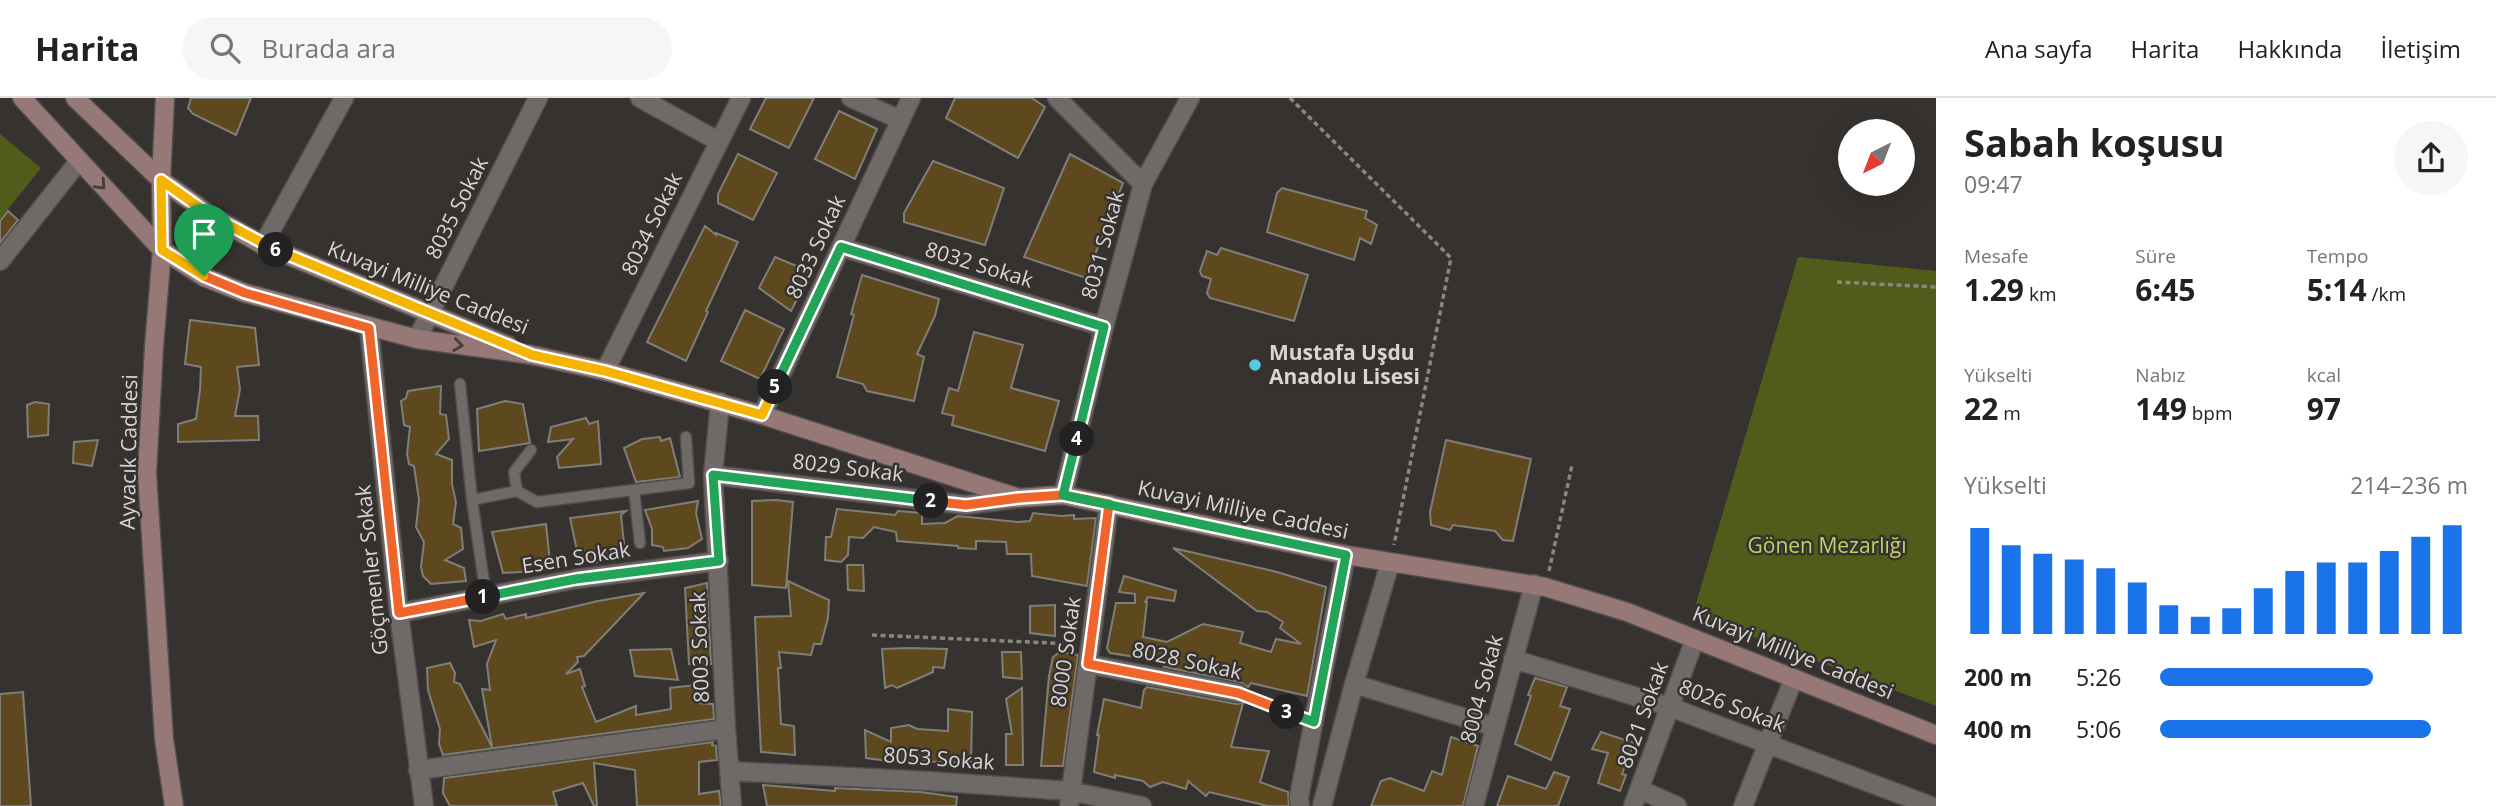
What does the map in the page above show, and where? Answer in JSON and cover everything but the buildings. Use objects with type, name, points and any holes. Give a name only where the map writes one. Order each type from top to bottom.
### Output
[{"type":"main road","name":"Kuvayi Milliye Caddesi","points":[[22,98],[162,250],[204,276],[245,293],[417,339],[532,355],[605,371],[720,402],[1019,498],[1063,495],[1390,564],[1540,585],[1627,612],[1936,735]]},
{"type":"main road","name":"Kuvayi Milliye Caddesi","points":[[75,98],[161,180],[210,215],[263,245],[532,355]]},
{"type":"main road","name":"Ayvacık Caddesi","points":[[165,98],[161,180],[162,250],[147,473],[164,739],[174,806]]},
{"type":"street","points":[[263,245],[344,98]]},
{"type":"street","name":"8035 Sokak","points":[[417,339],[538,98]]},
{"type":"street","points":[[640,98],[718,141]]},
{"type":"street","name":"8034 Sokak","points":[[605,371],[741,98]]},
{"type":"street","points":[[850,98],[901,120]]},
{"type":"street","name":"8033 Sokak","points":[[762,415],[912,98]]},
{"type":"street","points":[[1057,98],[1143,184]]},
{"type":"street","name":"8031 Sokak","points":[[1063,495],[1104,327],[1143,184],[1190,98]]},
{"type":"street","points":[[0,261],[79,162]]},
{"type":"street","name":"8032 Sokak","points":[[841,247],[1104,327]]},
{"type":"street","name":"Göçmenler Sokak","points":[[369,328],[399,613],[424,806]]},
{"type":"street","name":"8003 Sokak","points":[[720,402],[713,475],[732,806]]},
{"type":"street","name":"8029 Sokak","points":[[713,475],[966,505],[1019,498]]},
{"type":"street","name":"8000 Sokak","points":[[1069,798],[1109,504]]},
{"type":"street","points":[[1300,806],[1299,797],[1346,555]]},
{"type":"street","name":"Esen Sokak","points":[[399,613],[576,579],[719,561]]},
{"type":"street","points":[[1322,806],[1354,684],[1390,564]]},
{"type":"street","name":"8004 Sokak","points":[[1474,806],[1513,659],[1540,585]]},
{"type":"street","name":"8021 Sokak","points":[[1633,806],[1695,639]]},
{"type":"street","name":"8026 Sokak","points":[[1513,659],[1670,707],[1931,806]]},
{"type":"street","name":"8028 Sokak","points":[[1088,664],[1238,693]]},
{"type":"street","points":[[1743,806],[1794,678]]},
{"type":"street","points":[[1354,684],[1495,727]]},
{"type":"street","points":[[418,770],[726,729]]},
{"type":"street","name":"8053 Sokak","points":[[730,771],[928,780],[1142,806]]},
{"type":"street","points":[[1639,789],[1677,806]]},
{"type":"lane","points":[[460,384],[472,500],[486,596]]},
{"type":"lane","points":[[472,500],[517,491],[537,502],[689,483],[686,437]]},
{"type":"lane","points":[[517,491],[513,472],[531,450]]},
{"type":"lane","points":[[634,490],[640,543]]},
{"type":"path","points":[[1290,98],[1451,258],[1390,564]]},
{"type":"path","points":[[1837,282],[1936,287]]},
{"type":"path","points":[[1540,585],[1572,465]]},
{"type":"path","points":[[872,635],[1090,645]]},
{"type":"path","name":"8028 Sokak","points":[[1238,693],[1314,722]]},
{"type":"green space","points":[[0,134],[41,168],[0,219]]},
{"type":"green space","name":"Gönen Mezarlığı","points":[[1798,257],[1936,271],[1936,706],[1693,614]]},
{"type":"place","name":"Mustafa Uşdu Anadolu Lisesi","points":[[1255,365]]},
{"type":"route","points":[[204,276],[162,250],[161,180],[210,215],[263,245],[532,355],[605,371],[762,415],[841,247],[1104,327],[1063,495],[1109,504],[1346,555],[1314,722],[1238,693],[1088,664],[1109,504],[1063,495],[966,505],[713,475],[719,561],[576,579],[399,613],[369,328],[245,293],[204,276]]}]
